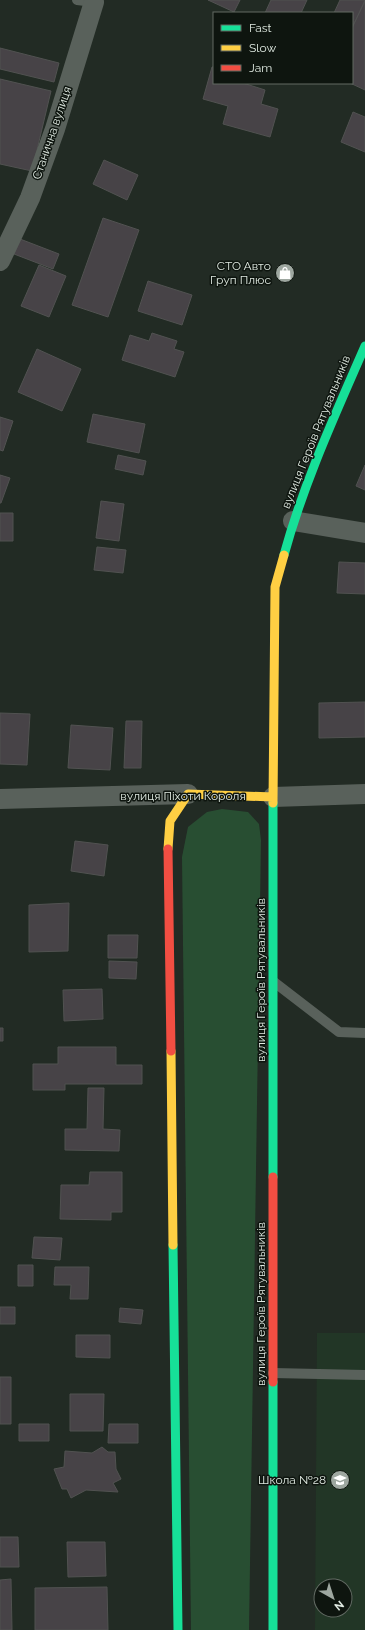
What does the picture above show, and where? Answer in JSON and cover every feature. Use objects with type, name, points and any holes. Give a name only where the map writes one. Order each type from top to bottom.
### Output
[{"type":"main road","name":"вулиця Героїв Рятувальників","points":[[273,1630],[273,797],[275,587],[293,521],[314,462],[365,346]]},
{"type":"main road","name":"вулиця Піхоти Короля","points":[[188,794],[273,797]]},
{"type":"main road","points":[[178,1630],[168,849],[170,821],[188,794]]},
{"type":"street","name":"Станична вулиця","points":[[0,261],[30,198],[55,129],[89,1]]},
{"type":"street","points":[[293,521],[365,533]]},
{"type":"street","name":"вулиця Піхоти Короля","points":[[0,799],[188,794]]},
{"type":"street","name":"вулиця Піхоти Короля","points":[[273,797],[365,794]]},
{"type":"lane","points":[[274,982],[339,1032],[365,1033]]},
{"type":"lane","points":[[273,1373],[365,1375]]},
{"type":"shaded area","name":"Школа №28","points":[[317,1333],[365,1333],[365,1630],[315,1630],[315,1618],[353,1618],[353,1578],[315,1578]]},
{"type":"green space","points":[[222,809],[248,812],[259,824],[261,840],[249,1630],[191,1630],[182,857],[188,827],[207,812]]},
{"type":"building","points":[[208,0],[240,0],[234,12]]},
{"type":"building","points":[[271,0],[307,0],[301,12],[265,12]]},
{"type":"building","points":[[340,0],[365,0],[353,26],[353,12],[334,12]]},
{"type":"building","points":[[365,1],[365,90],[352,84],[353,26]]},
{"type":"building","points":[[0,48],[59,63],[54,82],[0,69]]},
{"type":"building","points":[[212,67],[213,84],[246,84],[265,90],[261,104],[278,109],[270,137],[223,124],[228,106],[203,99]]},
{"type":"building","points":[[0,79],[51,91],[32,171],[0,164]]},
{"type":"building","points":[[353,112],[365,117],[365,152],[341,142]]},
{"type":"building","points":[[104,160],[138,175],[127,200],[93,184]]},
{"type":"building","points":[[103,218],[139,230],[108,317],[72,305]]},
{"type":"building","points":[[20,239],[59,254],[53,269],[14,254]]},
{"type":"building","points":[[39,265],[66,276],[49,317],[21,306]]},
{"type":"building","points":[[148,281],[192,295],[182,325],[138,311]]},
{"type":"building","points":[[152,333],[177,341],[174,349],[184,352],[175,377],[122,360],[130,335],[149,341]]},
{"type":"building","points":[[37,349],[81,369],[62,411],[18,392]]},
{"type":"building","points":[[93,414],[145,424],[139,453],[87,442]]},
{"type":"building","points":[[0,417],[13,421],[3,451],[0,450]]},
{"type":"building","points":[[118,455],[146,461],[143,475],[115,469]]},
{"type":"building","points":[[365,465],[365,490],[356,486]]},
{"type":"building","points":[[0,475],[10,478],[1,503],[0,503]]},
{"type":"building","points":[[101,501],[124,504],[119,541],[96,538]]},
{"type":"building","points":[[0,513],[13,513],[13,541],[0,541]]},
{"type":"building","points":[[97,547],[126,550],[123,573],[94,570]]},
{"type":"building","points":[[339,562],[365,563],[365,594],[337,593]]},
{"type":"building","points":[[365,702],[365,737],[319,738],[319,703]]},
{"type":"building","points":[[0,713],[30,714],[27,765],[0,764]]},
{"type":"building","points":[[126,721],[142,721],[141,768],[124,768]]},
{"type":"building","points":[[71,725],[113,728],[110,770],[68,768]]},
{"type":"building","points":[[75,841],[108,845],[104,876],[71,871]]},
{"type":"building","points":[[69,903],[68,951],[29,952],[29,905]]},
{"type":"building","points":[[108,935],[138,935],[137,958],[108,958]]},
{"type":"building","points":[[109,961],[137,962],[136,979],[109,978]]},
{"type":"building","points":[[102,989],[103,1019],[64,1021],[63,990]]},
{"type":"building","points":[[0,1028],[3,1028],[3,1041],[0,1041]]},
{"type":"building","points":[[58,1047],[116,1047],[116,1065],[142,1065],[142,1084],[65,1084],[65,1090],[33,1090],[33,1064],[58,1064]]},
{"type":"building","points":[[88,1088],[104,1088],[103,1129],[120,1130],[119,1151],[65,1150],[65,1129],[87,1129]]},
{"type":"building","points":[[90,1172],[122,1172],[122,1212],[111,1212],[111,1220],[60,1219],[61,1185],[89,1185]]},
{"type":"building","points":[[34,1237],[62,1238],[60,1260],[32,1258]]},
{"type":"building","points":[[18,1265],[33,1265],[33,1286],[18,1286]]},
{"type":"building","points":[[55,1267],[89,1267],[88,1299],[70,1299],[71,1285],[54,1285]]},
{"type":"building","points":[[0,1307],[15,1307],[15,1324],[0,1324]]},
{"type":"building","points":[[120,1308],[143,1310],[141,1324],[119,1322]]},
{"type":"building","points":[[76,1335],[110,1335],[110,1358],[76,1357]]},
{"type":"building","points":[[0,1377],[11,1377],[11,1424],[0,1424]]},
{"type":"building","points":[[70,1394],[104,1394],[103,1431],[70,1431]]},
{"type":"building","points":[[19,1424],[49,1424],[49,1441],[19,1441]]},
{"type":"building","points":[[109,1424],[138,1424],[138,1443],[108,1443]]},
{"type":"building","points":[[102,1447],[108,1452],[115,1452],[116,1469],[121,1479],[113,1483],[118,1492],[86,1490],[71,1498],[67,1489],[62,1489],[54,1469],[64,1467],[65,1451],[92,1453]]},
{"type":"building","points":[[0,1537],[18,1537],[19,1567],[0,1567]]},
{"type":"building","points":[[67,1542],[105,1542],[106,1576],[68,1577]]},
{"type":"building","points":[[11,1579],[12,1630],[0,1630],[0,1580]]},
{"type":"building","points":[[107,1587],[108,1630],[35,1630],[35,1588]]},
{"type":"traffic: fast","points":[[284,555],[301,501],[331,423],[365,346]]},
{"type":"traffic: fast","points":[[273,803],[273,1177]]},
{"type":"traffic: fast","points":[[173,1245],[178,1630]]},
{"type":"traffic: fast","points":[[273,1382],[273,1630]]},
{"type":"traffic: slow","points":[[273,803],[275,587],[284,555]]},
{"type":"traffic: slow","points":[[168,849],[170,821],[188,794],[273,797]]},
{"type":"traffic: slow","points":[[171,1051],[173,1245]]},
{"type":"traffic: jam","points":[[168,849],[171,1051]]},
{"type":"traffic: jam","points":[[273,1177],[273,1382]]},
{"type":"place","name":"СТО Авто Груп Плюс","points":[[285,273]]},
{"type":"place","name":"Школа №28","points":[[340,1480]]}]
